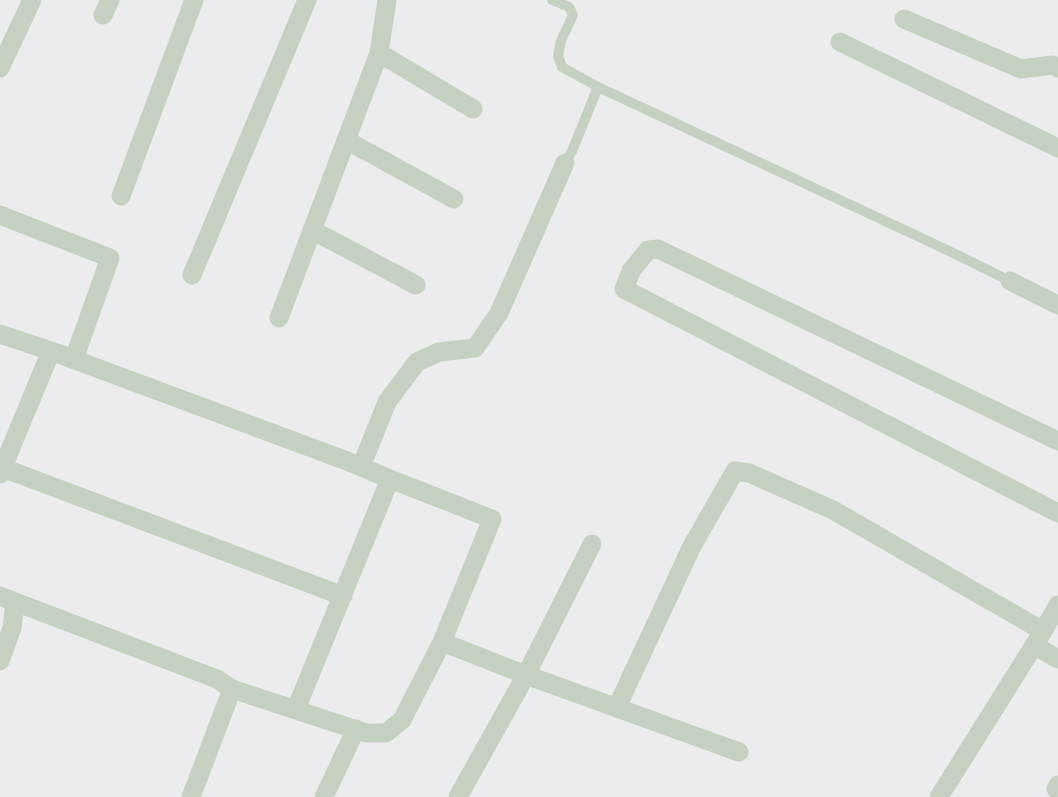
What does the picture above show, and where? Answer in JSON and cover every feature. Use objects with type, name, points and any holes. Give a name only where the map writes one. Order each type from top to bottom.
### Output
[{"type":"street","points":[[0,68],[32,0]]},
{"type":"street","points":[[121,196],[194,0]]},
{"type":"street","points":[[192,275],[307,0]]},
{"type":"street","points":[[279,318],[379,53],[387,0]]},
{"type":"street","points":[[904,19],[1021,70],[1056,64]]},
{"type":"street","points":[[840,42],[1058,148]]},
{"type":"street","points":[[379,53],[473,108]]},
{"type":"street","points":[[346,140],[454,199]]},
{"type":"street","points":[[361,467],[387,402],[418,362],[438,352],[474,348],[499,313],[565,164]]},
{"type":"street","points":[[0,214],[110,258],[74,359]]},
{"type":"street","points":[[312,230],[416,286]]},
{"type":"street","points":[[1058,441],[658,249],[648,250],[631,271],[624,289],[1058,513]]},
{"type":"street","points":[[1010,281],[1058,305]]},
{"type":"street","points":[[0,334],[51,350],[361,467],[492,519],[442,642],[402,720],[386,733],[366,733],[232,689],[217,679],[8,599],[12,628],[0,661]]},
{"type":"street","points":[[51,350],[1,471],[343,596]]},
{"type":"street","points":[[617,707],[692,546],[735,471],[749,473],[833,510],[1039,638],[1058,659]]},
{"type":"street","points":[[296,709],[390,479]]},
{"type":"street","points":[[458,797],[526,675],[592,544]]},
{"type":"street","points":[[939,797],[1039,638],[1058,605]]},
{"type":"street","points":[[442,642],[526,675],[738,752]]},
{"type":"street","points":[[191,797],[232,689]]},
{"type":"street","points":[[324,797],[356,729]]},
{"type":"lane","points":[[552,0],[569,7],[573,16],[561,40],[558,56],[562,67],[598,87],[938,245],[1010,281]]},
{"type":"lane","points":[[565,164],[572,151],[598,87]]}]
